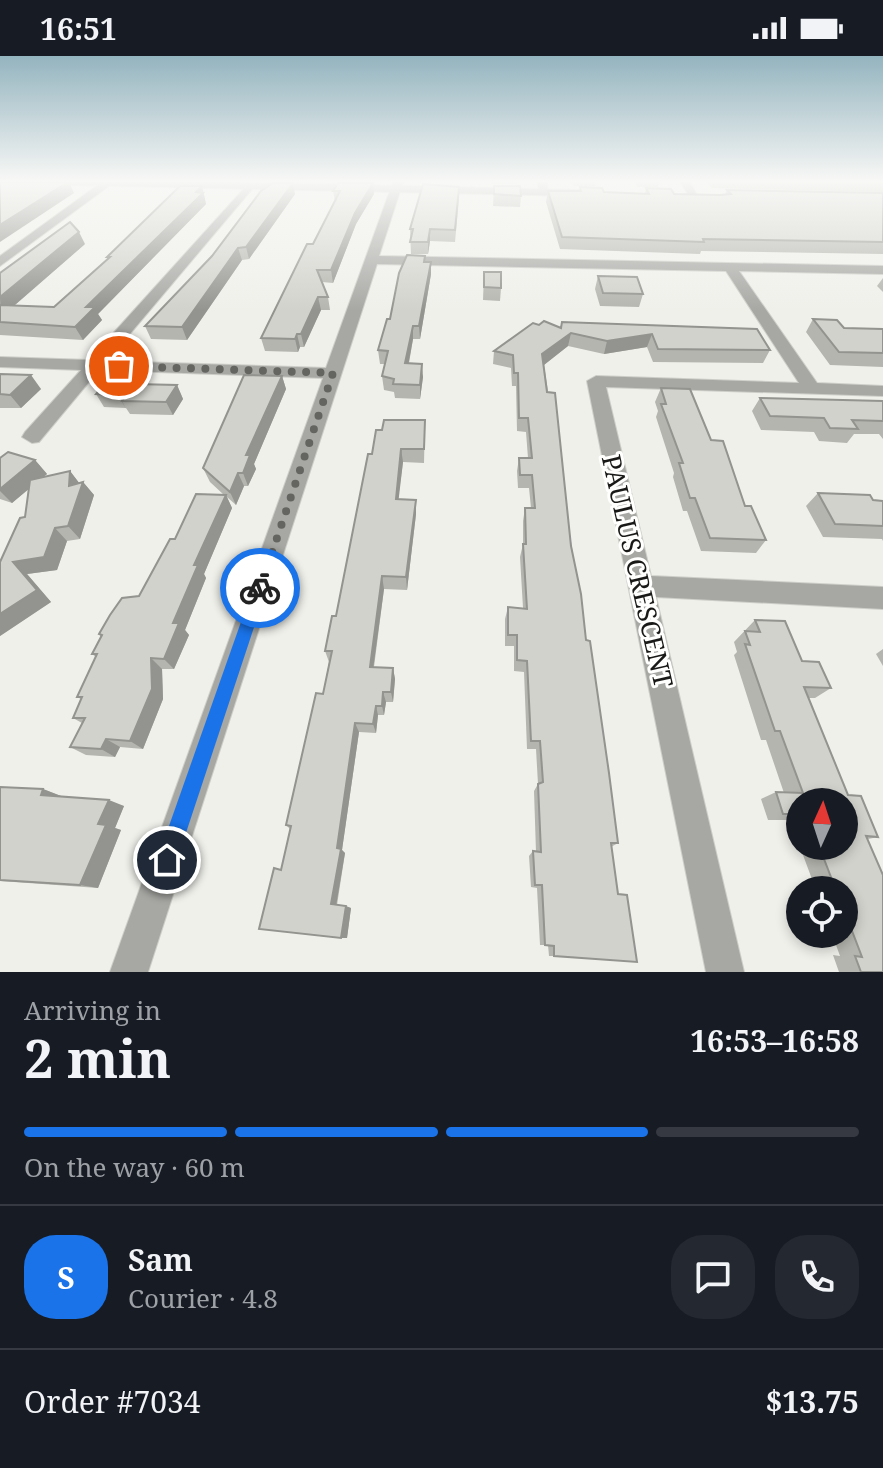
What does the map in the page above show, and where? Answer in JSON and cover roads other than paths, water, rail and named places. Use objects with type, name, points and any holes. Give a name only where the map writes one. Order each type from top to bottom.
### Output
[{"type":"street","points":[[0,262],[51,225]]},
{"type":"street","points":[[32,437],[216,225]]},
{"type":"street","points":[[129,972],[383,225]]},
{"type":"street","points":[[8,240],[30,240]]},
{"type":"street","points":[[371,260],[883,270]]},
{"type":"street","points":[[731,269],[811,388],[883,391]]},
{"type":"street","points":[[0,362],[333,373]]},
{"type":"street","name":"PAULUS CRESCENT","points":[[725,972],[596,381],[811,388]]},
{"type":"street","points":[[643,586],[883,598]]}]
